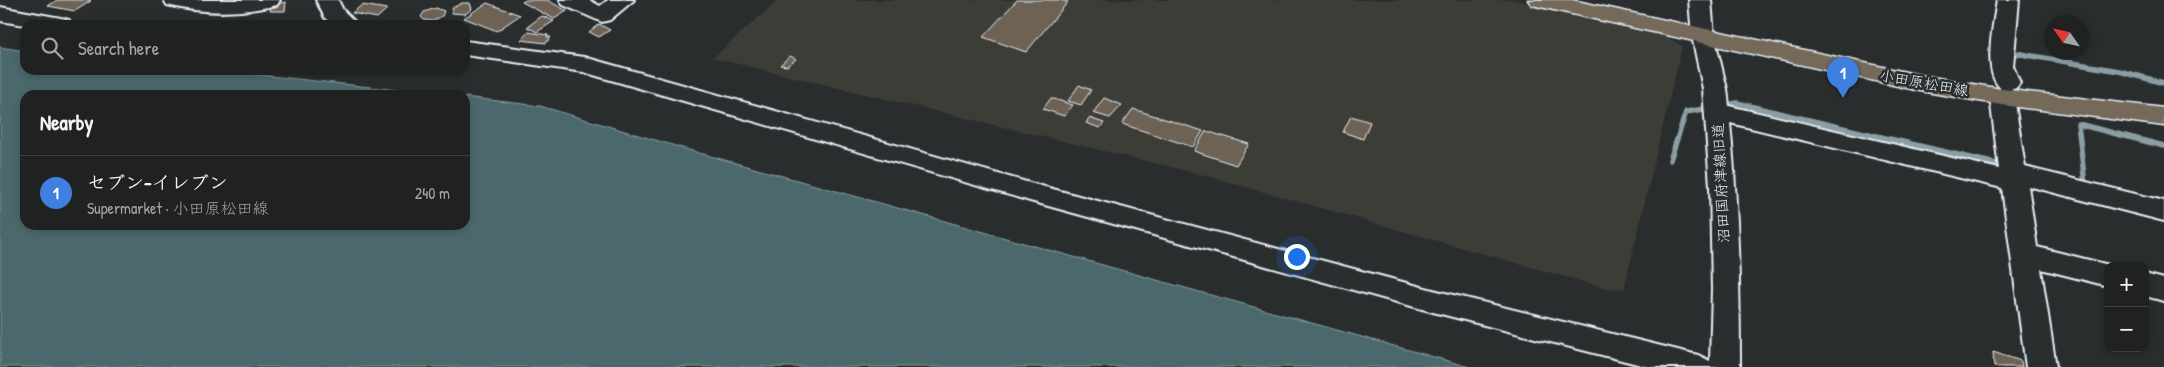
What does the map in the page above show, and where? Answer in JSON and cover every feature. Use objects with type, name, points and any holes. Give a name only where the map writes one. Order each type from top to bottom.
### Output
[{"type":"main road","name":"小田原松田線","points":[[1540,0],[1702,19]]},
{"type":"main road","name":"小田原松田線","points":[[1607,0],[1702,19],[1911,82],[2164,104]]},
{"type":"main road","name":"小田原松田線","points":[[2005,90],[2164,117]]},
{"type":"street","points":[[176,0],[221,6],[240,6],[269,0]]},
{"type":"street","points":[[326,0],[333,13],[341,20]]},
{"type":"street","points":[[571,0],[602,15],[623,0]]},
{"type":"street","points":[[2008,0],[2001,66],[2005,90],[2012,177],[2040,367]]},
{"type":"street","points":[[0,14],[33,20]]},
{"type":"street","name":"沼田国府津線旧道","points":[[1702,19],[1715,90],[1724,205],[1725,367]]},
{"type":"street","points":[[470,49],[584,65],[1021,189],[1414,296],[1698,367]]},
{"type":"street","points":[[1717,112],[2164,211]]},
{"type":"street","points":[[2024,254],[2104,275]]},
{"type":"street","points":[[2149,286],[2164,290]]},
{"type":"shaded area","points":[[778,0],[1514,0],[1660,33],[1682,46],[1624,289],[1605,288],[1200,174],[713,58]]},
{"type":"water","points":[[0,47],[20,50],[20,75],[261,75],[397,90],[20,90],[20,230],[470,230],[470,98],[540,106],[696,152],[1470,367],[0,367]]},
{"type":"building","points":[[57,0],[91,1],[75,11],[48,6]]},
{"type":"building","points":[[526,0],[547,0],[567,11],[554,19],[522,2]]},
{"type":"building","points":[[1017,0],[1059,0],[1068,2],[1026,52],[983,37]]},
{"type":"building","points":[[286,2],[285,11],[270,11],[271,5]]},
{"type":"building","points":[[462,3],[470,3],[472,9],[465,14],[452,13],[452,8]]},
{"type":"building","points":[[487,3],[520,15],[497,31],[464,18]]},
{"type":"building","points":[[362,5],[387,9],[377,18],[352,13]]},
{"type":"building","points":[[436,8],[444,11],[442,16],[435,20],[424,20],[421,17],[424,12]]},
{"type":"building","points":[[542,16],[554,21],[537,32],[527,27]]},
{"type":"building","points":[[599,24],[610,30],[599,37],[589,32]]},
{"type":"building","points":[[528,32],[551,37],[546,43],[521,40]]},
{"type":"building","points":[[790,56],[796,59],[787,66],[780,65]]},
{"type":"building","points":[[1079,85],[1091,90],[1081,105],[1068,101]]},
{"type":"building","points":[[1051,98],[1073,105],[1064,116],[1043,109]]},
{"type":"building","points":[[1104,98],[1122,105],[1110,118],[1093,113]]},
{"type":"building","points":[[1133,109],[1203,131],[1193,147],[1122,124]]},
{"type":"building","points":[[1351,116],[1370,122],[1363,139],[1343,132]]},
{"type":"building","points":[[1089,118],[1104,123],[1100,128],[1086,123]]},
{"type":"building","points":[[1206,131],[1249,144],[1236,165],[1194,151]]},
{"type":"building","points":[[1993,352],[2021,361],[2022,367],[1994,367]]},
{"type":"waterway","points":[[2015,53],[2119,71],[2164,83]]},
{"type":"waterway","points":[[1722,106],[1737,103],[2005,166]]},
{"type":"waterway","points":[[1670,160],[1686,112],[1710,108]]},
{"type":"waterway","points":[[2085,184],[2078,124],[2164,146]]},
{"type":"place","name":"セブン-イレブン","points":[[1843,98]]}]
